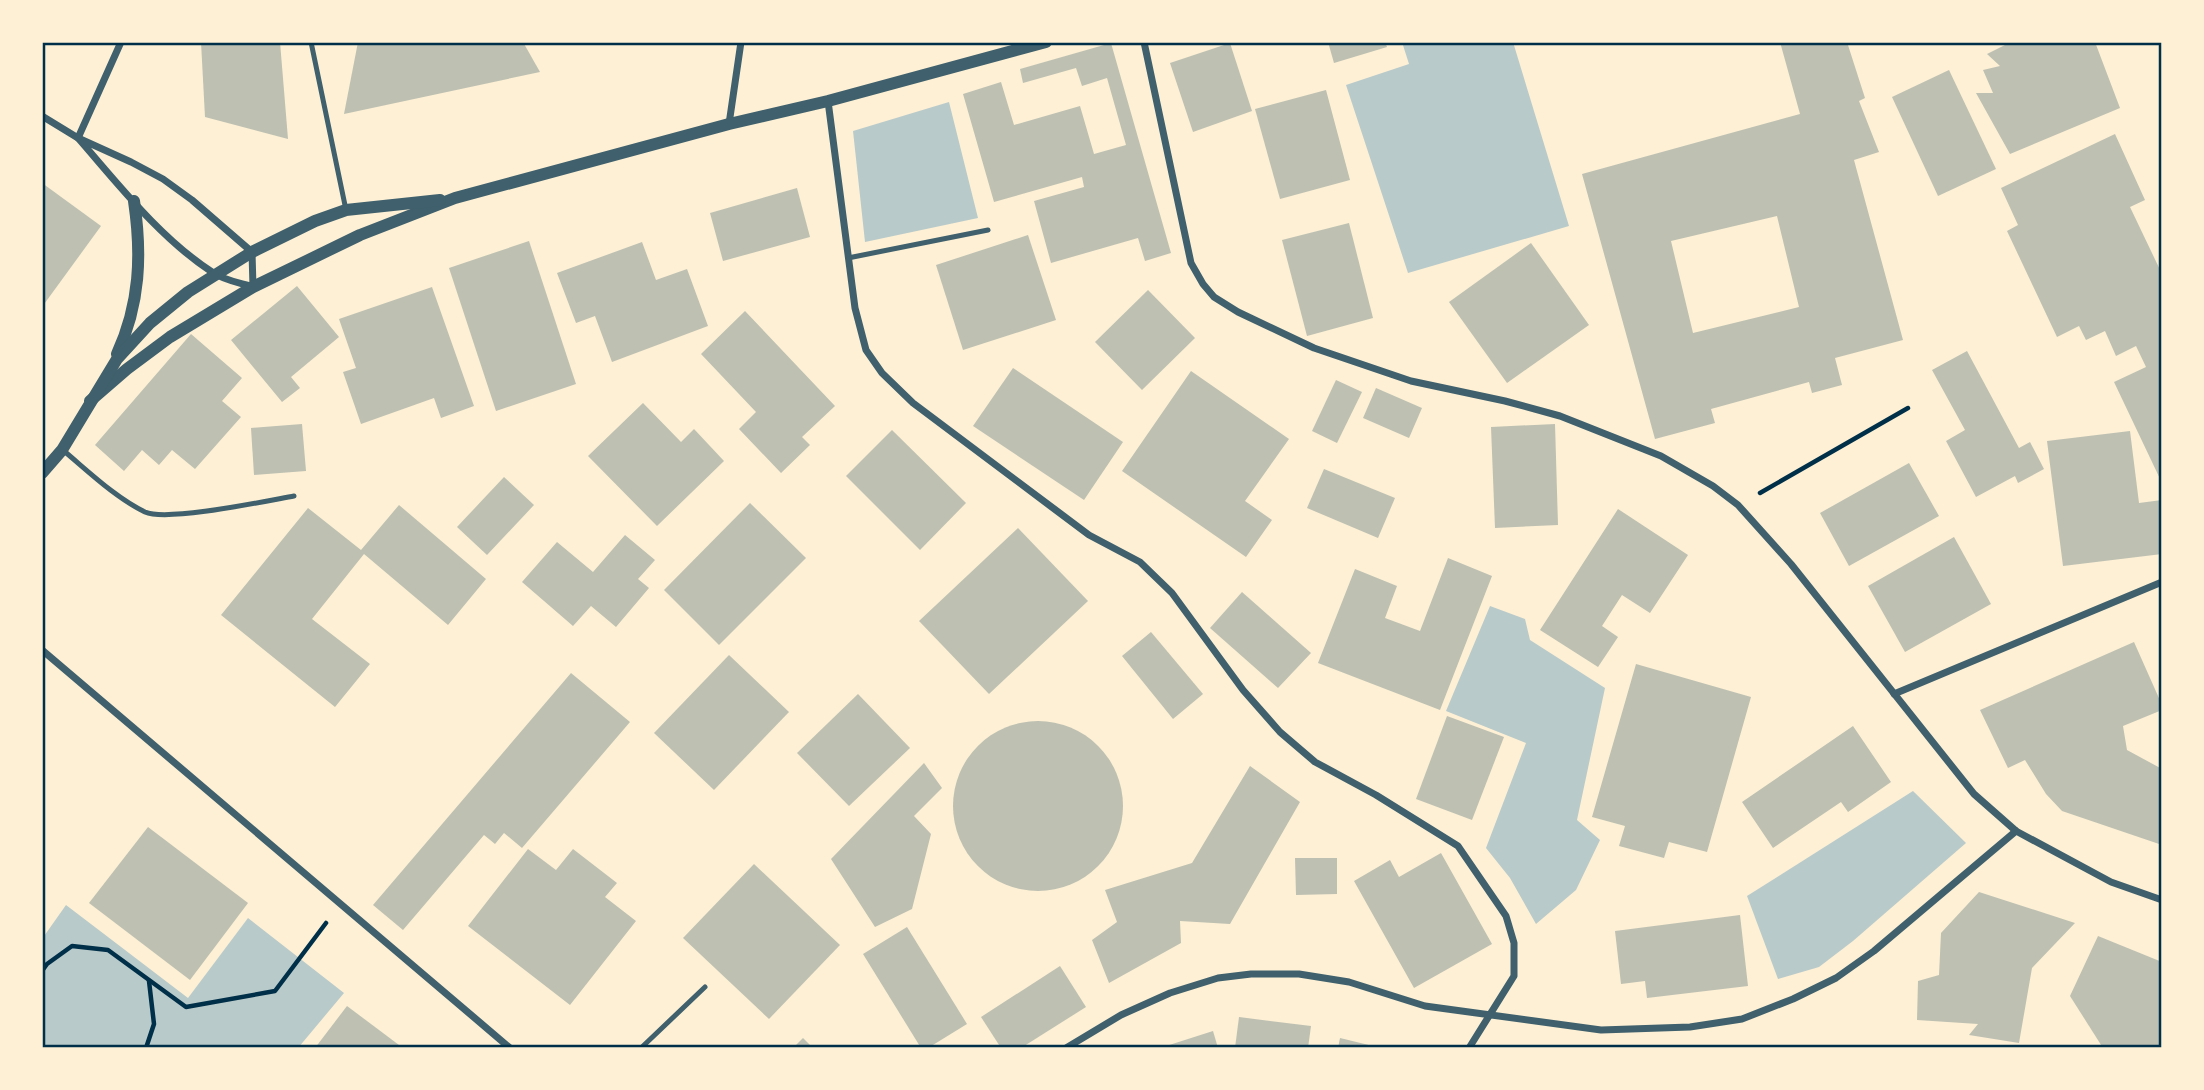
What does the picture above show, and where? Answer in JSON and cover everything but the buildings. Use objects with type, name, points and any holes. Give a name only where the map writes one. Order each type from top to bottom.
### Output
[{"type":"street","points":[[78,138],[121,42]]},
{"type":"street","points":[[729,124],[741,42]]},
{"type":"street","points":[[90,401],[170,337],[253,287],[360,235],[455,198],[1046,42]]},
{"type":"street","points":[[1144,42],[1191,263],[1214,297],[1238,312],[1314,348],[1411,381],[1560,416],[1648,451],[1713,486],[1738,505],[1791,564],[1973,794],[2016,831],[2111,882],[2162,900]]},
{"type":"street","points":[[828,101],[855,308],[866,350],[882,373],[913,403],[1089,535],[1140,562],[1172,593],[1242,690],[1280,732],[1315,761],[1458,846],[1506,916],[1514,943],[1514,976],[1469,1048]]},
{"type":"street","points":[[42,117],[78,138],[163,179],[192,200],[252,252],[253,287]]},
{"type":"street","points":[[78,138],[134,201],[179,246],[214,274],[253,287]]},
{"type":"street","points":[[42,472],[62,450],[117,359],[150,323],[214,274],[315,221],[346,210],[455,198]]},
{"type":"street","points":[[107,375],[135,304],[140,270],[139,234],[134,201]]},
{"type":"street","points":[[1894,694],[2162,582]]},
{"type":"street","points":[[42,650],[510,1048]]},
{"type":"street","points":[[1066,1048],[1121,1015],[1170,993],[1219,978],[1251,974],[1300,974],[1349,982],[1425,1006],[1601,1030],[1690,1027],[1742,1018],[1793,999],[1836,978],[1874,951],[2016,831]]},
{"type":"lane","points":[[311,42],[346,210]]},
{"type":"lane","points":[[848,258],[988,230]]},
{"type":"lane","points":[[62,450],[117,494],[148,514],[216,510],[294,496]]},
{"type":"lane","points":[[641,1048],[705,987]]},
{"type":"path","points":[[1738,505],[1908,408]]},
{"type":"path","points":[[42,971],[47,964],[72,946],[108,950],[186,1007],[275,991],[340,904]]},
{"type":"path","points":[[146,1048],[154,1024],[149,981]]},
{"type":"shaded area","points":[[1402,42],[1513,42],[1569,226],[1408,273],[1346,85],[1409,64]]},
{"type":"shaded area","points":[[949,102],[978,218],[865,242],[853,131]]},
{"type":"shaded area","points":[[1490,606],[1525,619],[1530,640],[1605,688],[1577,820],[1600,840],[1576,890],[1536,924],[1510,878],[1486,848],[1526,743],[1446,711]]},
{"type":"shaded area","points":[[1913,791],[1966,843],[1819,967],[1778,979],[1747,896]]},
{"type":"shaded area","points":[[66,905],[188,998],[248,918],[344,993],[298,1048],[42,1048],[42,939]]}]
